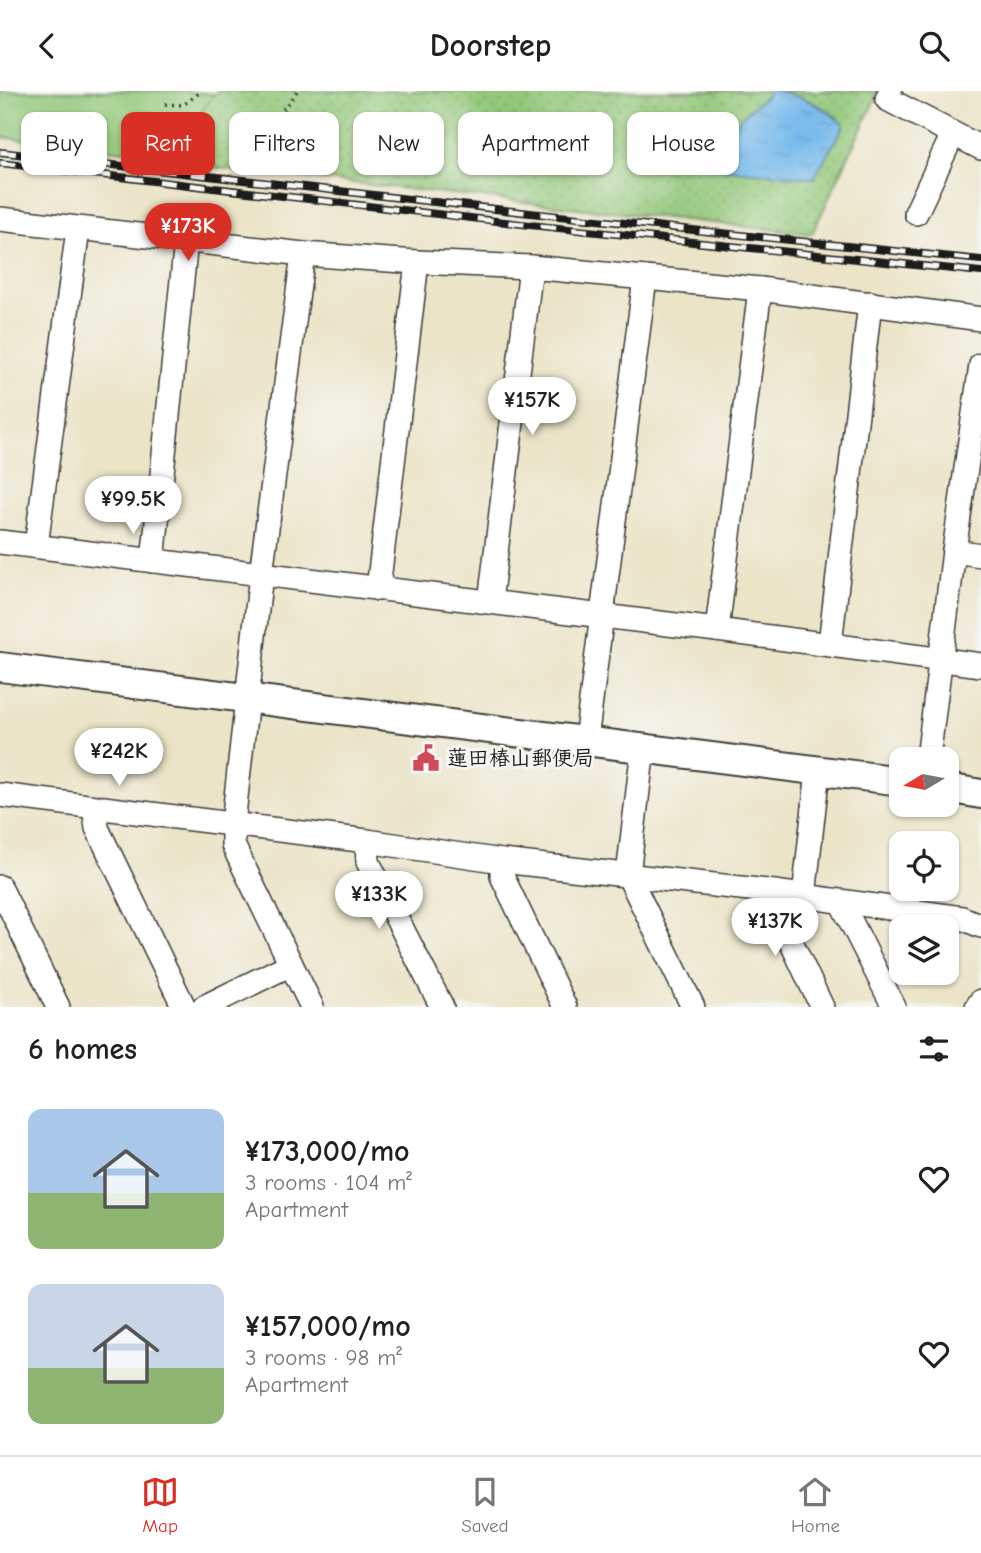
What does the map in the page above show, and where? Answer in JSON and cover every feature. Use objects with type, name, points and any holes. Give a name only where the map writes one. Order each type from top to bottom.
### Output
[{"type":"street","points":[[890,91],[887,99],[981,148]]},
{"type":"street","points":[[916,213],[953,134]]},
{"type":"street","points":[[0,219],[303,254],[531,267],[760,289],[981,319]]},
{"type":"street","points":[[36,546],[78,229]]},
{"type":"street","points":[[153,561],[186,241]]},
{"type":"street","points":[[303,254],[261,574],[233,824],[233,845],[312,1007]]},
{"type":"street","points":[[379,589],[417,262]]},
{"type":"street","points":[[490,602],[531,267]]},
{"type":"street","points":[[586,740],[645,278]]},
{"type":"street","points":[[717,630],[760,289]]},
{"type":"street","points":[[830,644],[870,303]]},
{"type":"street","points":[[930,747],[954,551],[976,432],[981,365]]},
{"type":"street","points":[[0,541],[981,665]]},
{"type":"street","points":[[954,551],[981,555]]},
{"type":"street","points":[[0,667],[889,780]]},
{"type":"street","points":[[643,748],[628,874],[693,1007]]},
{"type":"street","points":[[804,896],[818,771]]},
{"type":"street","points":[[959,790],[981,794]]},
{"type":"street","points":[[0,795],[367,841],[502,861],[804,896],[962,918],[981,926]]},
{"type":"street","points":[[94,807],[97,828],[184,1007]]},
{"type":"street","points":[[367,841],[369,862],[442,1007]]},
{"type":"street","points":[[502,861],[502,876],[565,1007]]},
{"type":"street","points":[[0,887],[58,1007]]},
{"type":"street","points":[[766,891],[822,1007]]},
{"type":"street","points":[[841,902],[894,1007]]},
{"type":"street","points":[[205,1007],[291,964]]},
{"type":"street","points":[[977,1007],[981,1001]]},
{"type":"path","points":[[165,104],[183,105],[202,91]]},
{"type":"path","points":[[281,112],[297,91]]},
{"type":"green space","points":[[0,91],[182,91],[246,97],[244,112],[229,112],[229,163],[215,161],[215,112],[121,112],[121,151],[107,149],[107,112],[21,112],[21,139],[0,137]]},
{"type":"green space","points":[[217,91],[879,91],[812,234],[280,175],[339,175],[339,112],[229,112],[229,169],[215,168],[215,112],[201,112]]},
{"type":"water","points":[[767,91],[777,92],[809,101],[829,112],[844,126],[814,178],[739,170],[739,120],[767,95]]},
{"type":"railway","points":[[0,152],[530,213],[981,260]]},
{"type":"railway","points":[[0,163],[530,225],[981,272]]},
{"type":"place","name":"蓮田椿山郵便局","points":[[426,758]]}]
